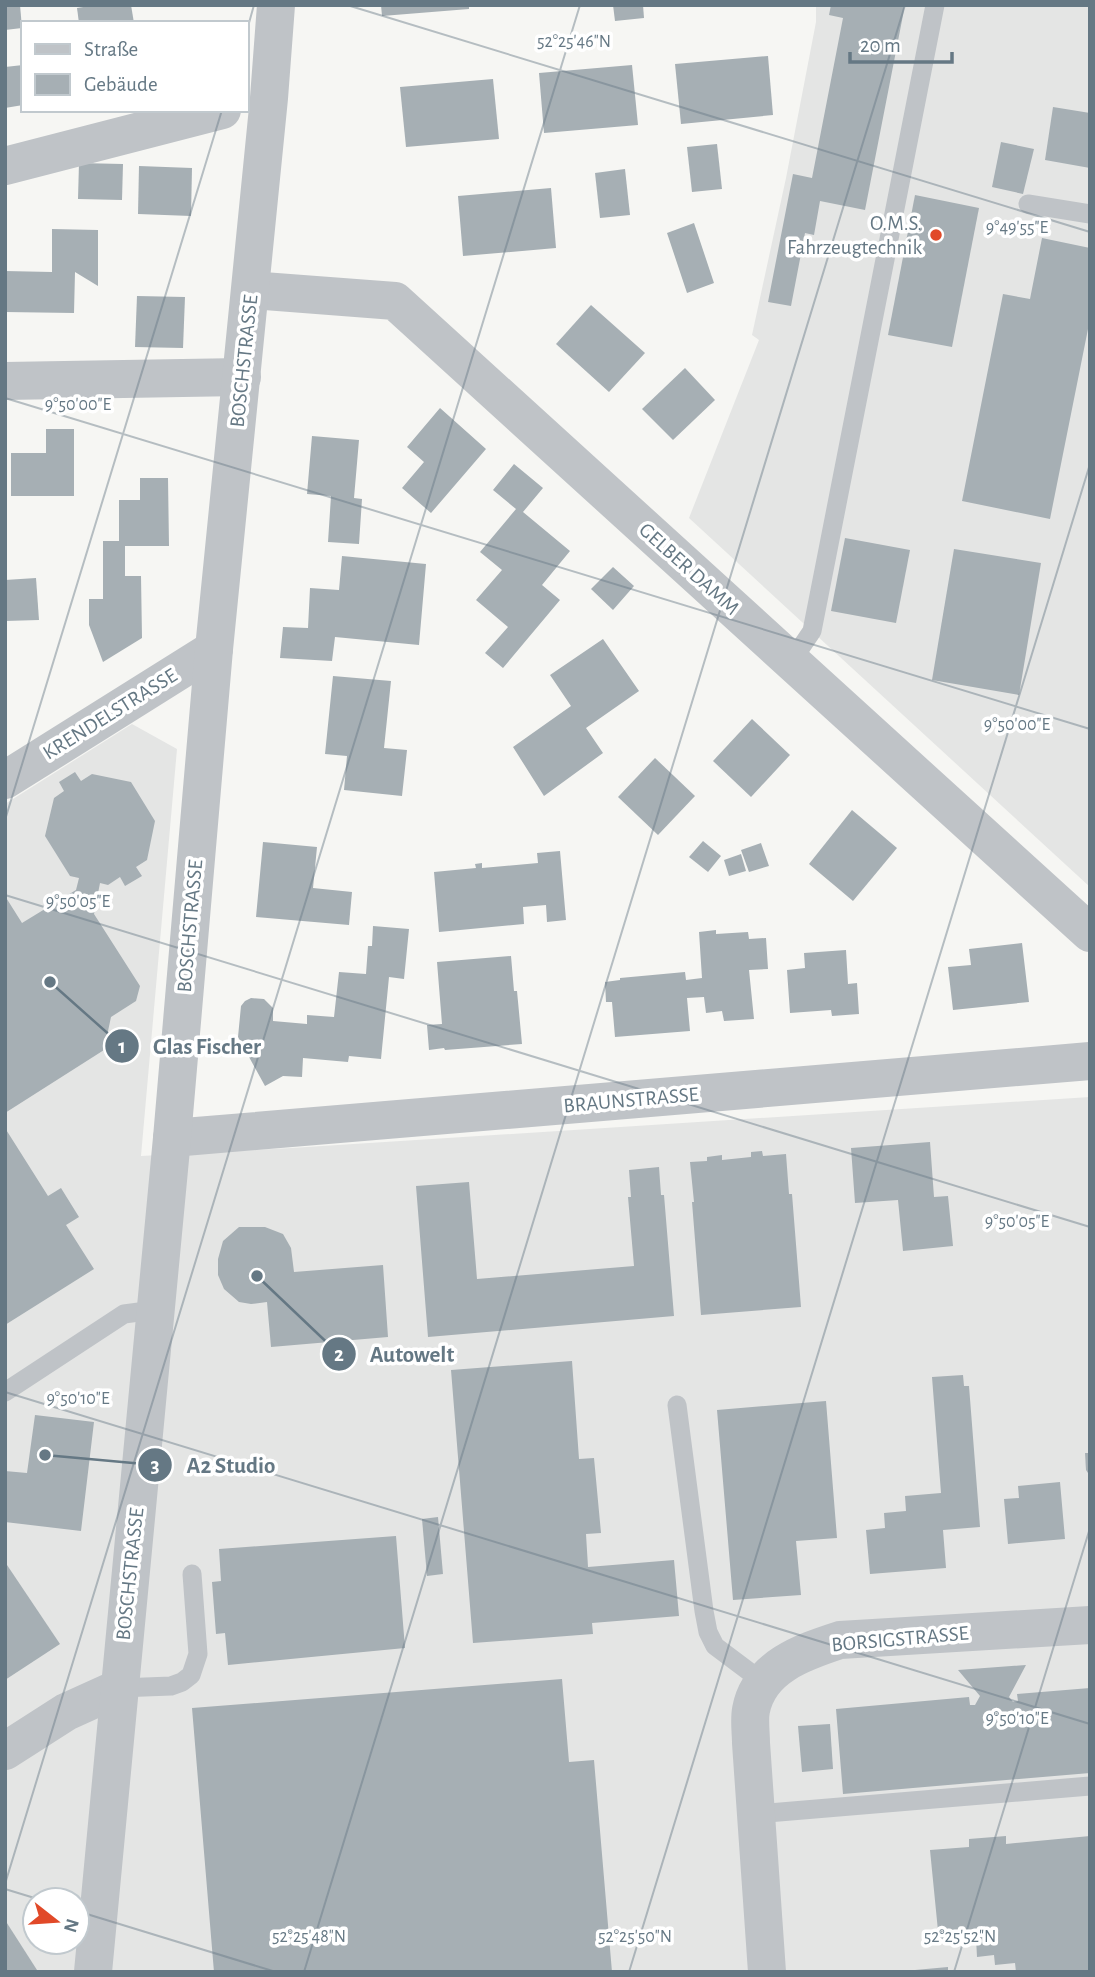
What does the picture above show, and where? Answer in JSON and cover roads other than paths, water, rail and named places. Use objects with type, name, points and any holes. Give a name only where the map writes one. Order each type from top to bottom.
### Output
[{"type":"street","name":"BOSCHSTRASSE","points":[[93,1972],[215,649],[251,290],[258,101],[276,5]]},
{"type":"street","points":[[5,166],[214,112]]},
{"type":"street","name":"GELBER DAMM","points":[[251,290],[395,301],[1090,933]]},
{"type":"street","points":[[5,381],[242,377]]},
{"type":"street","name":"KRENDELSTRASSE","points":[[5,780],[215,649]]},
{"type":"street","name":"BRAUNSTRASSE","points":[[172,1138],[1090,1061]]},
{"type":"street","name":"BORSIGSTRASSE","points":[[767,1972],[750,1711],[763,1682],[789,1660],[839,1640],[1090,1625]]},
{"type":"street","points":[[5,1751],[66,1712],[119,1688]]},
{"type":"lane","points":[[791,662],[812,631],[935,5]]},
{"type":"lane","points":[[1028,204],[1090,214]]},
{"type":"lane","points":[[5,1392],[124,1314],[155,1312]]},
{"type":"lane","points":[[677,1405],[708,1632],[715,1646],[763,1682]]},
{"type":"lane","points":[[119,1688],[171,1686],[183,1682],[191,1675],[198,1654],[192,1574]]},
{"type":"lane","points":[[755,1814],[1090,1786]]},
{"type":"place","name":"O.M.S. Fahrzeugtechnik","points":[[936,235]]},
{"type":"place","name":"Glas Fischer","points":[[50,982]]},
{"type":"place","name":"Autowelt","points":[[257,1276]]},
{"type":"place","name":"A2 Studio","points":[[45,1455]]}]
